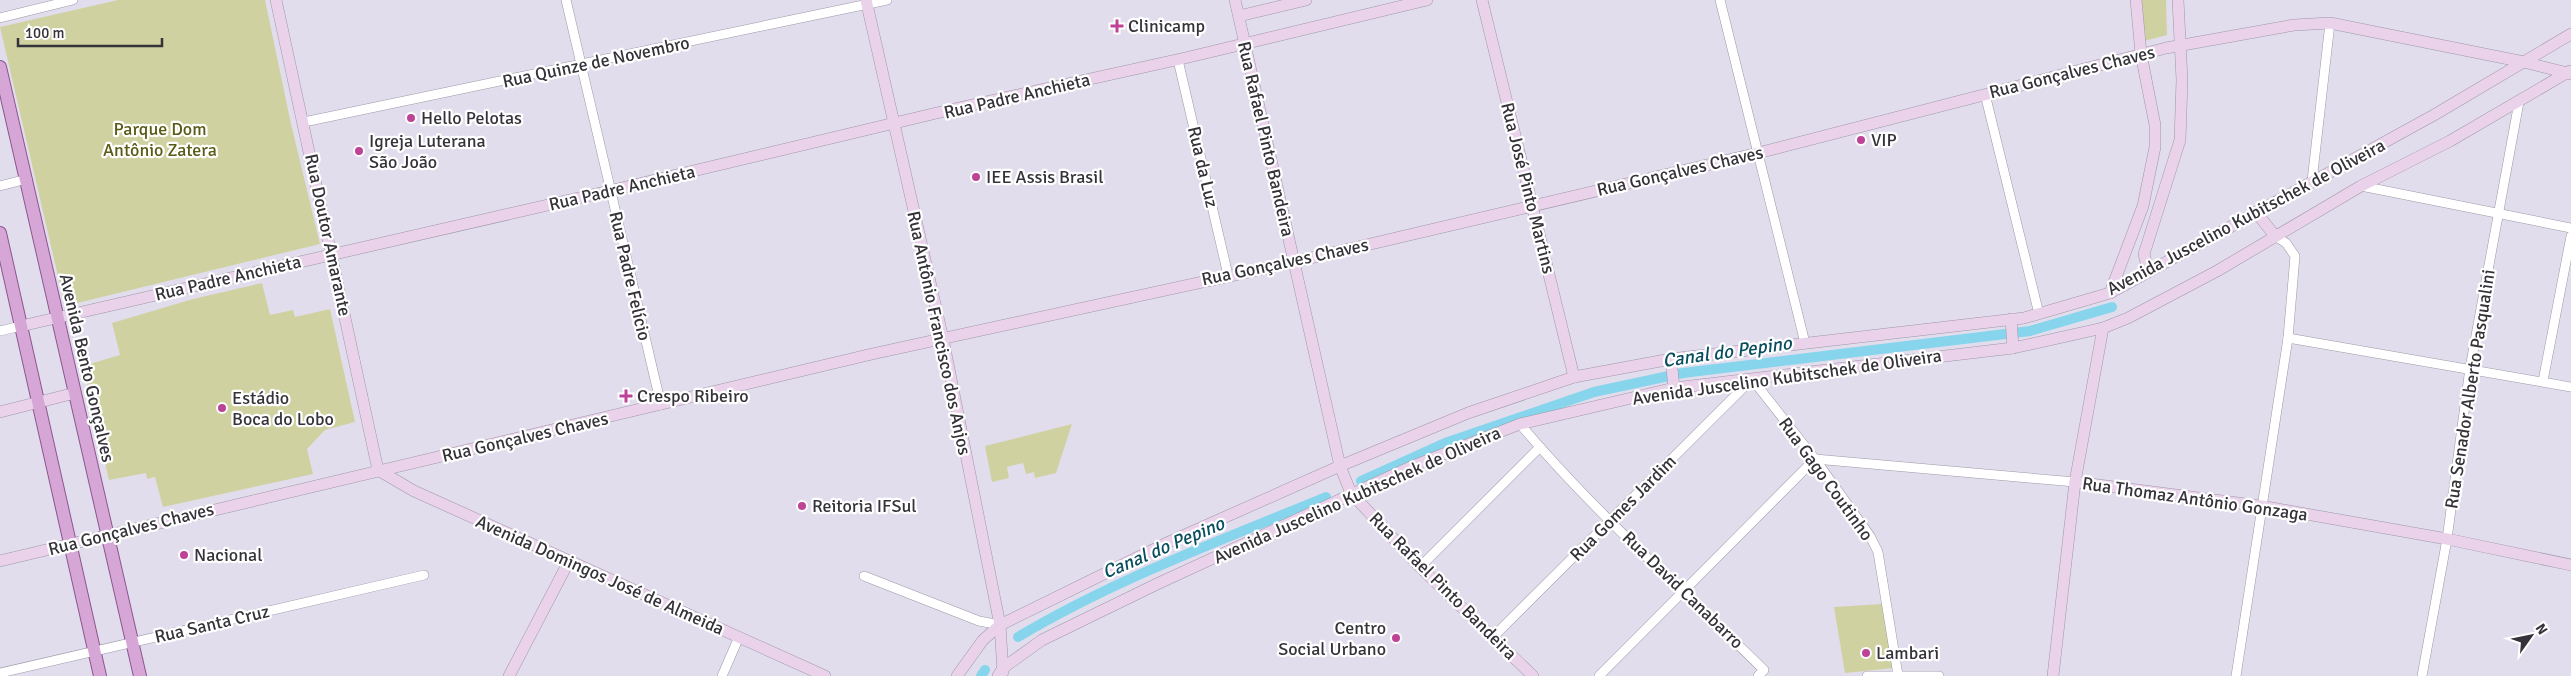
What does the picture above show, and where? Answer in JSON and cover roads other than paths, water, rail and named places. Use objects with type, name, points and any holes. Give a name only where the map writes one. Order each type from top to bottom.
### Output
[{"type":"main road","name":"Avenida Bento Gonçalves","points":[[0,67],[27,179],[106,535],[140,676]]},
{"type":"main road","points":[[0,233],[100,676]]},
{"type":"street","points":[[0,18],[74,0]]},
{"type":"street","name":"Rua Doutor Amarante","points":[[276,0],[378,470]]},
{"type":"street","name":"Rua Padre Felício","points":[[566,0],[661,405]]},
{"type":"street","name":"Rua Quinze de Novembro","points":[[304,122],[580,65],[866,2],[887,0]]},
{"type":"street","name":"Rua Rafael Pinto Bandeira","points":[[1235,0],[1340,466],[1351,493],[1420,568],[1533,676]]},
{"type":"street","points":[[1239,16],[1306,0]]},
{"type":"street","name":"Rua Padre Anchieta","points":[[0,331],[1178,60],[1244,42],[1427,0]]},
{"type":"street","name":"Rua José Pinto Martins","points":[[1482,0],[1574,377]]},
{"type":"street","points":[[1720,0],[1805,343]]},
{"type":"street","points":[[2110,293],[2142,206],[2155,147],[2152,105],[2141,54],[2136,0]]},
{"type":"street","points":[[2152,269],[2147,266],[2144,254],[2180,140],[2182,112],[2178,0]]},
{"type":"street","name":"Rua Antônio Francisco dos Anjos","points":[[866,2],[943,339],[1000,625],[1001,673]]},
{"type":"street","points":[[2312,181],[2330,23]]},
{"type":"street","name":"Rua Gonçalves Chaves","points":[[0,561],[378,470],[943,339],[1294,262],[1758,153],[2141,54],[2180,46],[2285,27],[2330,23],[2570,72]]},
{"type":"street","name":"Avenida Juscelino Kubitschek de Oliveira","points":[[957,676],[982,640],[1000,625],[1168,542],[1340,466],[1468,413],[1574,377],[1671,361],[1805,343],[2012,323],[2110,293],[2434,115],[2571,34]]},
{"type":"street","name":"Rua da Luz","points":[[1178,60],[1228,275]]},
{"type":"street","name":"Avenida Juscelino Kubitschek de Oliveira","points":[[1001,673],[1042,640],[1351,493],[1413,466],[1520,424],[1674,385],[1752,379],[2012,344],[2103,328],[2153,306],[2217,272],[2361,186],[2450,141],[2570,72]]},
{"type":"street","points":[[1986,94],[2039,314]]},
{"type":"street","name":"Rua Senador Alberto Pasqualini","points":[[2422,676],[2447,539],[2470,368],[2519,102]]},
{"type":"street","points":[[0,186],[27,179]]},
{"type":"street","points":[[2361,186],[2571,228]]},
{"type":"street","points":[[2236,676],[2288,338],[2295,256],[2286,243],[2275,236],[2256,212]]},
{"type":"street","points":[[2543,381],[2571,236]]},
{"type":"street","points":[[2012,323],[2012,344]]},
{"type":"street","points":[[2054,676],[2075,482],[2103,328]]},
{"type":"street","points":[[2288,338],[2571,386]]},
{"type":"street","points":[[1671,361],[1674,385]]},
{"type":"street","name":"Rua Gago Coutinho","points":[[1752,379],[1815,459],[1870,536],[1878,552],[1898,674]]},
{"type":"street","name":"Rua Gomes Jardim","points":[[1493,637],[1752,379]]},
{"type":"street","points":[[0,412],[75,393]]},
{"type":"street","name":"Rua David Canabarro","points":[[1520,424],[1611,520],[1684,591],[1761,673]]},
{"type":"street","points":[[1420,568],[1540,447]]},
{"type":"street","points":[[1599,676],[1815,459]]},
{"type":"street","name":"Rua Thomaz Antônio Gonzaga","points":[[1815,459],[2075,482],[2261,506],[2447,539],[2571,565]]},
{"type":"street","name":"Avenida Domingos José de Almeida","points":[[378,470],[414,491],[825,676]]},
{"type":"street","points":[[509,676],[569,561]]},
{"type":"street","name":"Rua Santa Cruz","points":[[0,673],[424,575]]},
{"type":"street","points":[[864,576],[979,621],[1000,625]]},
{"type":"street","points":[[722,676],[739,637]]},
{"type":"street","points":[[1867,676],[1898,674],[1939,676]]},
{"type":"waterway","name":"Canal do Pepino","points":[[1361,481],[1445,443],[1594,392],[1683,373],[2030,331],[2112,307]]},
{"type":"waterway","name":"Canal do Pepino","points":[[1018,637],[1092,597],[1169,561],[1326,497]]},
{"type":"waterway","name":"Canal do Pepino","points":[[981,676],[985,670]]},
{"type":"place","name":"Clinicamp","points":[[1117,26]]},
{"type":"place","name":"Hello Pelotas","points":[[411,118]]},
{"type":"place","name":"VIP","points":[[1861,140]]},
{"type":"place","name":"Igreja Luterana São João","points":[[359,151]]},
{"type":"place","name":"IEE Assis Brasil","points":[[976,177]]},
{"type":"place","name":"Crespo Ribeiro","points":[[626,396]]},
{"type":"place","name":"Estádio Boca do Lobo","points":[[222,408]]},
{"type":"place","name":"Reitoria IFSul","points":[[802,506]]},
{"type":"place","name":"Nacional","points":[[184,555]]},
{"type":"place","name":"Centro Social Urbano","points":[[1396,638]]},
{"type":"place","name":"Lambari","points":[[1866,653]]},
{"type":"park label","name":"Parque Dom Antônio Zatera","points":[[160,139]]}]
